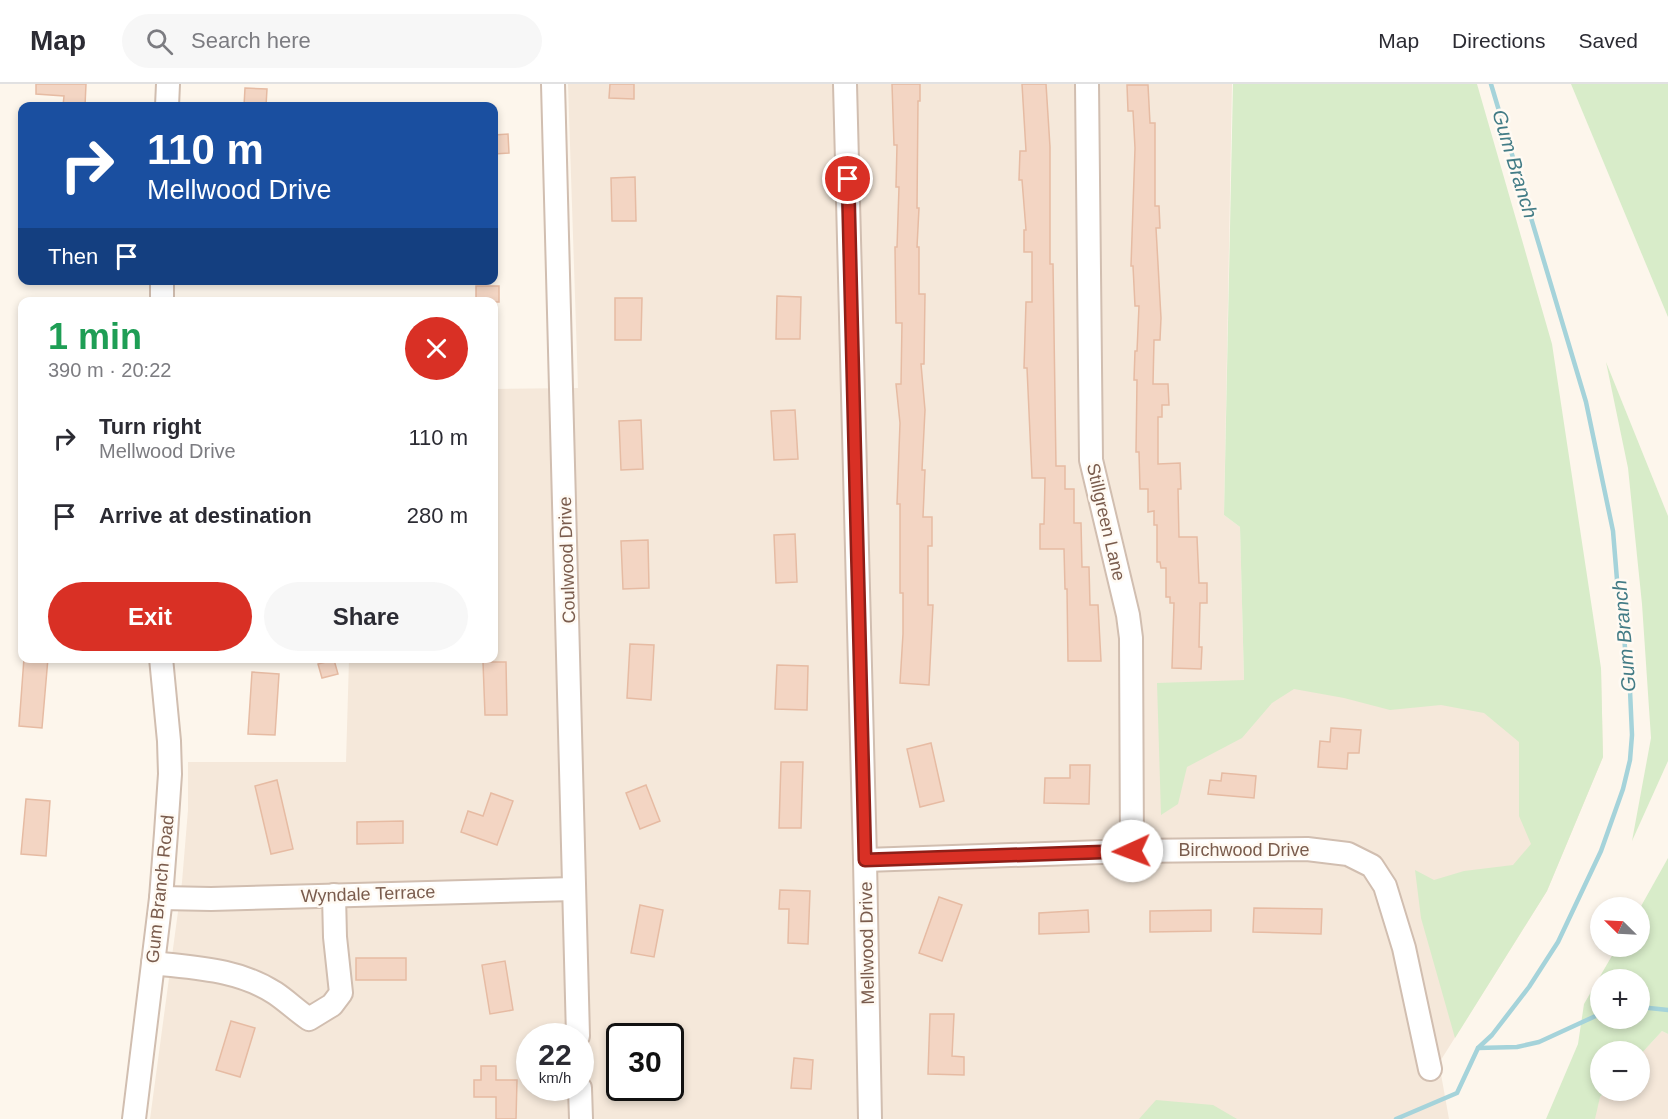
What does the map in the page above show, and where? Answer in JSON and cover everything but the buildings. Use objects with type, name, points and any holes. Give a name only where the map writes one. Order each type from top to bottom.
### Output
[{"type":"street","points":[[167,102],[168,84]]},
{"type":"street","name":"Coulwood Drive","points":[[554,84],[578,1023]]},
{"type":"street","name":"Mellwood Drive","points":[[845,84],[870,1119]]},
{"type":"street","name":"Stillgreen Lane","points":[[1087,84],[1090,460],[1128,615],[1131,638],[1132,851]]},
{"type":"street","name":"Gum Branch Road","points":[[134,1119],[161,898],[170,774],[161,663]]},
{"type":"street","name":"Birchwood Drive","points":[[865,860],[1132,851],[1333,851],[1348,854],[1372,866],[1385,886],[1397,922],[1430,1069]]},
{"type":"street","name":"Wyndale Terrace","points":[[161,898],[574,889]]},
{"type":"street","points":[[153,963],[213,970],[245,978],[275,993],[309,1019],[332,1005],[341,993],[335,937],[334,895]]},
{"type":"street","points":[[580,1101],[580,1119]]},
{"type":"shaded area","points":[[568,84],[1232,84],[1224,515],[1240,527],[1244,680],[1601,668],[1603,757],[1547,891],[1439,1063],[1449,1119],[150,1119],[182,882],[188,810],[188,762],[346,762],[349,663],[498,663],[498,389],[578,388]]},
{"type":"shaded area","points":[[1662,1031],[1668,1034],[1668,1119],[1580,1119],[1597,1101],[1650,1101],[1650,1044]]},
{"type":"green space","points":[[1233,84],[1477,84],[1552,344],[1601,668],[1603,757],[1547,891],[1455,1038],[1421,918],[1415,870],[1434,880],[1464,871],[1513,865],[1531,844],[1519,816],[1519,742],[1484,713],[1441,705],[1390,710],[1344,698],[1294,689],[1272,703],[1242,738],[1187,767],[1178,804],[1161,815],[1157,683],[1244,680],[1240,527],[1224,515]]},
{"type":"green space","points":[[1571,84],[1668,84],[1668,317]]},
{"type":"green space","points":[[1606,362],[1668,516],[1668,761],[1632,841],[1651,738],[1642,604],[1628,468]]},
{"type":"green space","points":[[1668,858],[1668,1034],[1662,1031],[1650,1044],[1650,1041],[1590,1041],[1590,1101],[1599,1101],[1595,1119],[1546,1119],[1578,1044],[1584,1004],[1590,994],[1590,1029],[1650,1029],[1650,969],[1604,969],[1611,957],[1650,957],[1650,897],[1646,897]]},
{"type":"green space","points":[[1156,1100],[1213,1105],[1237,1119],[1139,1119]]},
{"type":"waterway","name":"Gum Branch","points":[[1396,1119],[1457,1093],[1478,1048],[1492,1035],[1529,987],[1558,942],[1601,851],[1623,789],[1630,760],[1632,735],[1629,668],[1626,660],[1621,600],[1618,592],[1613,531],[1586,402],[1491,84]]},
{"type":"waterway","points":[[1650,1008],[1668,1010]]},
{"type":"waterway","points":[[1478,1048],[1517,1047],[1539,1042],[1590,1019]]},
{"type":"route","points":[[848,179],[865,860],[1132,851]]}]
